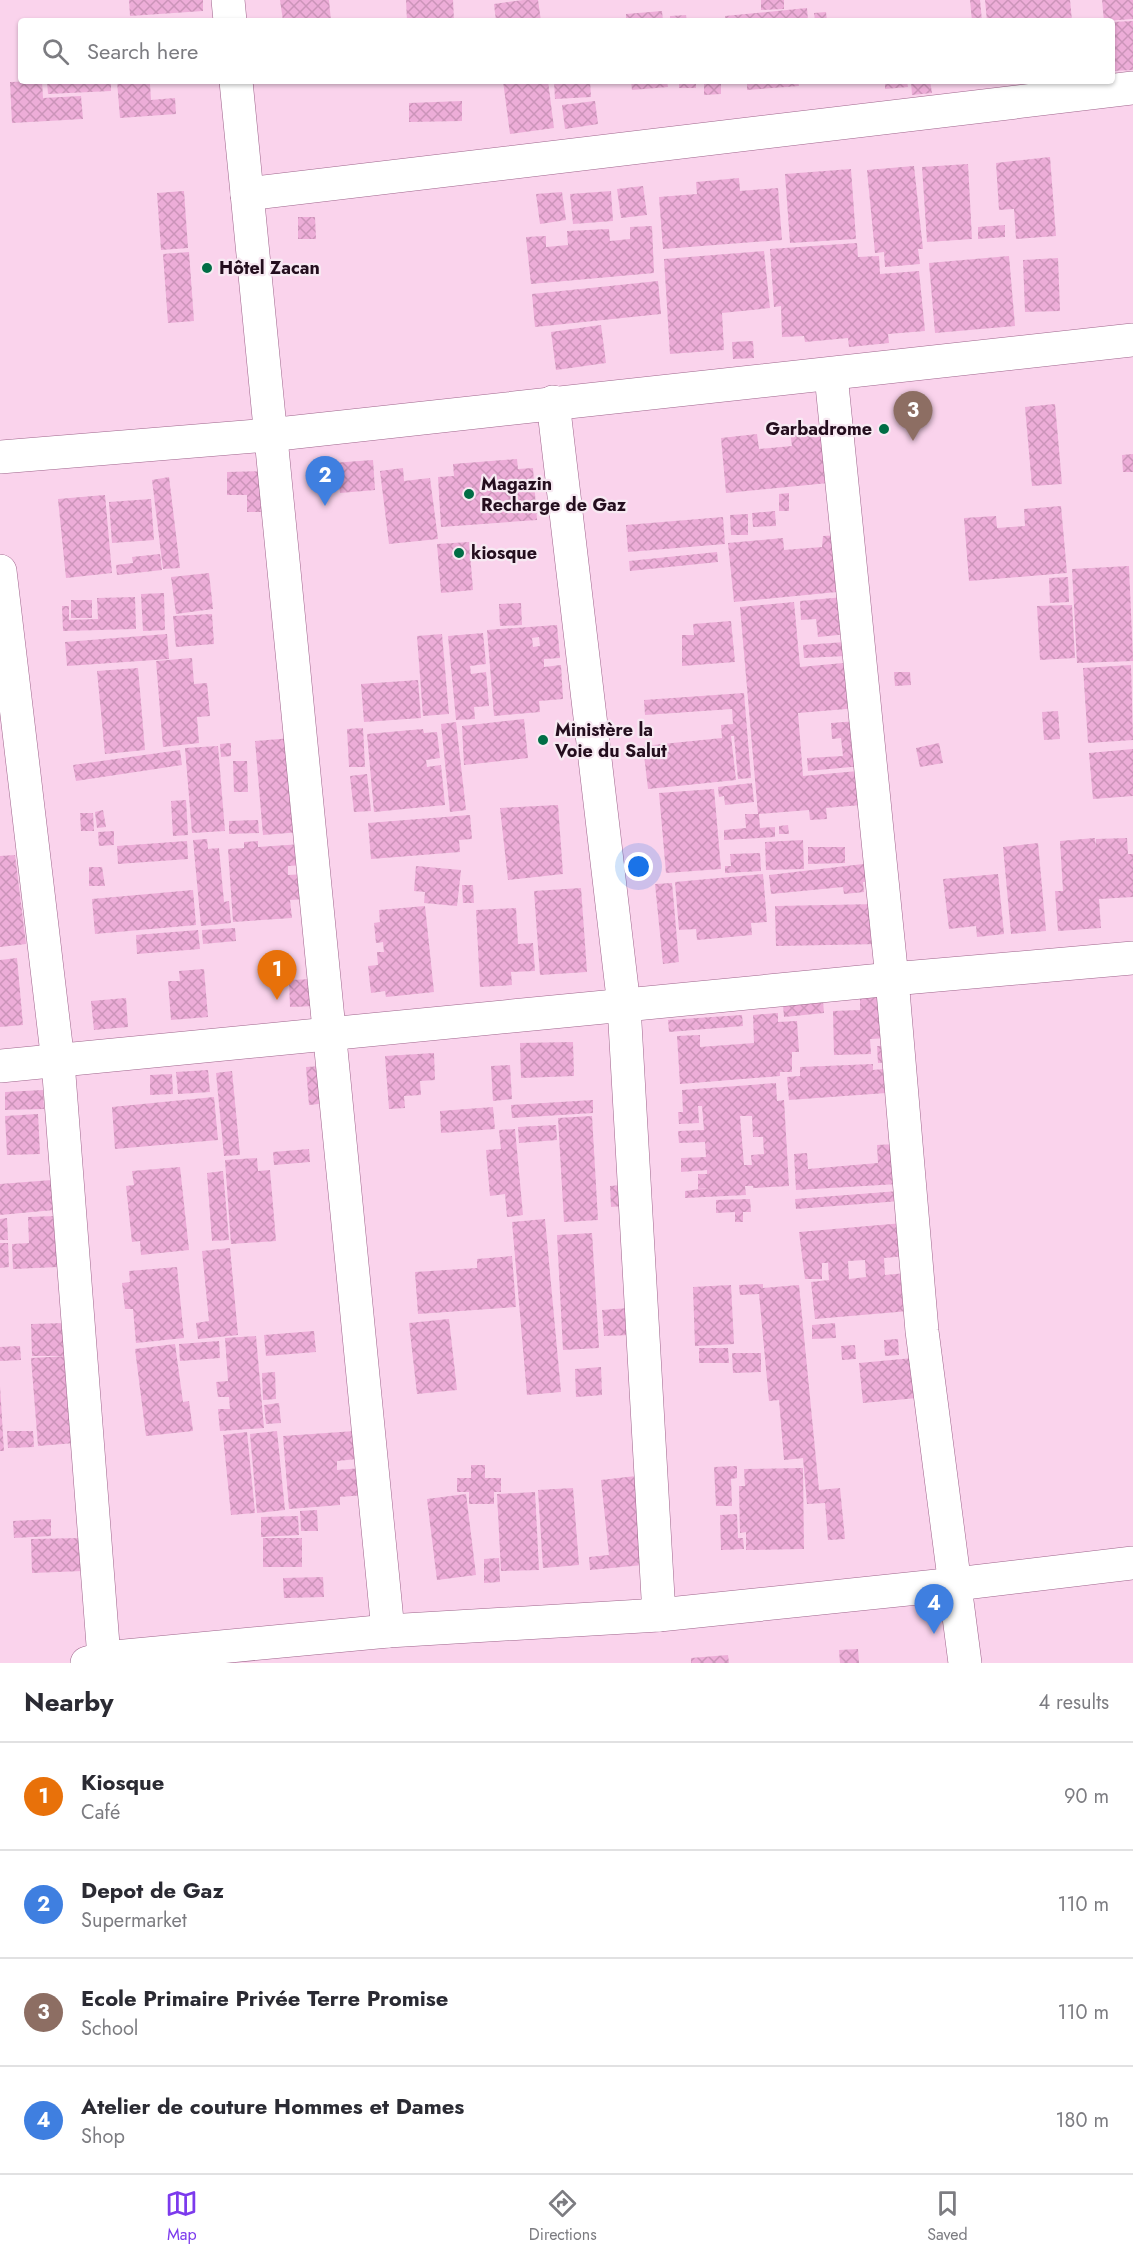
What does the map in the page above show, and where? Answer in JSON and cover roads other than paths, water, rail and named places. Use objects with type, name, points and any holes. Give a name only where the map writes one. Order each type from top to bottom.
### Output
[{"type":"street","points":[[228,0],[230,18]]},
{"type":"street","points":[[236,84],[388,1631]]},
{"type":"street","points":[[247,194],[1133,88]]},
{"type":"street","points":[[0,457],[269,435],[1133,340]]},
{"type":"street","points":[[831,375],[892,979],[922,1331],[965,1663]]},
{"type":"street","points":[[553,402],[624,1006],[659,1615]]},
{"type":"street","points":[[0,571],[58,1062],[95,1661],[388,1631],[659,1615],[1133,1563]]},
{"type":"street","points":[[0,1066],[331,1036],[892,979],[1133,958]]},
{"type":"place","name":"Hôtel Zacan","points":[[207,268]]},
{"type":"place","name":"Garbadrome","points":[[884,429]]},
{"type":"place","name":"Ecole Primaire Privée Terre Promise","points":[[913,441]]},
{"type":"place","name":"Magazin Recharge de Gaz","points":[[469,494]]},
{"type":"place","name":"Depot de Gaz","points":[[325,506]]},
{"type":"place","name":"kiosque","points":[[459,553]]},
{"type":"place","name":"Ministère la Voie du Salut","points":[[543,740]]},
{"type":"place","name":"Kiosque","points":[[277,1000]]},
{"type":"place","name":"Atelier de couture Hommes et Dames","points":[[934,1634]]}]
